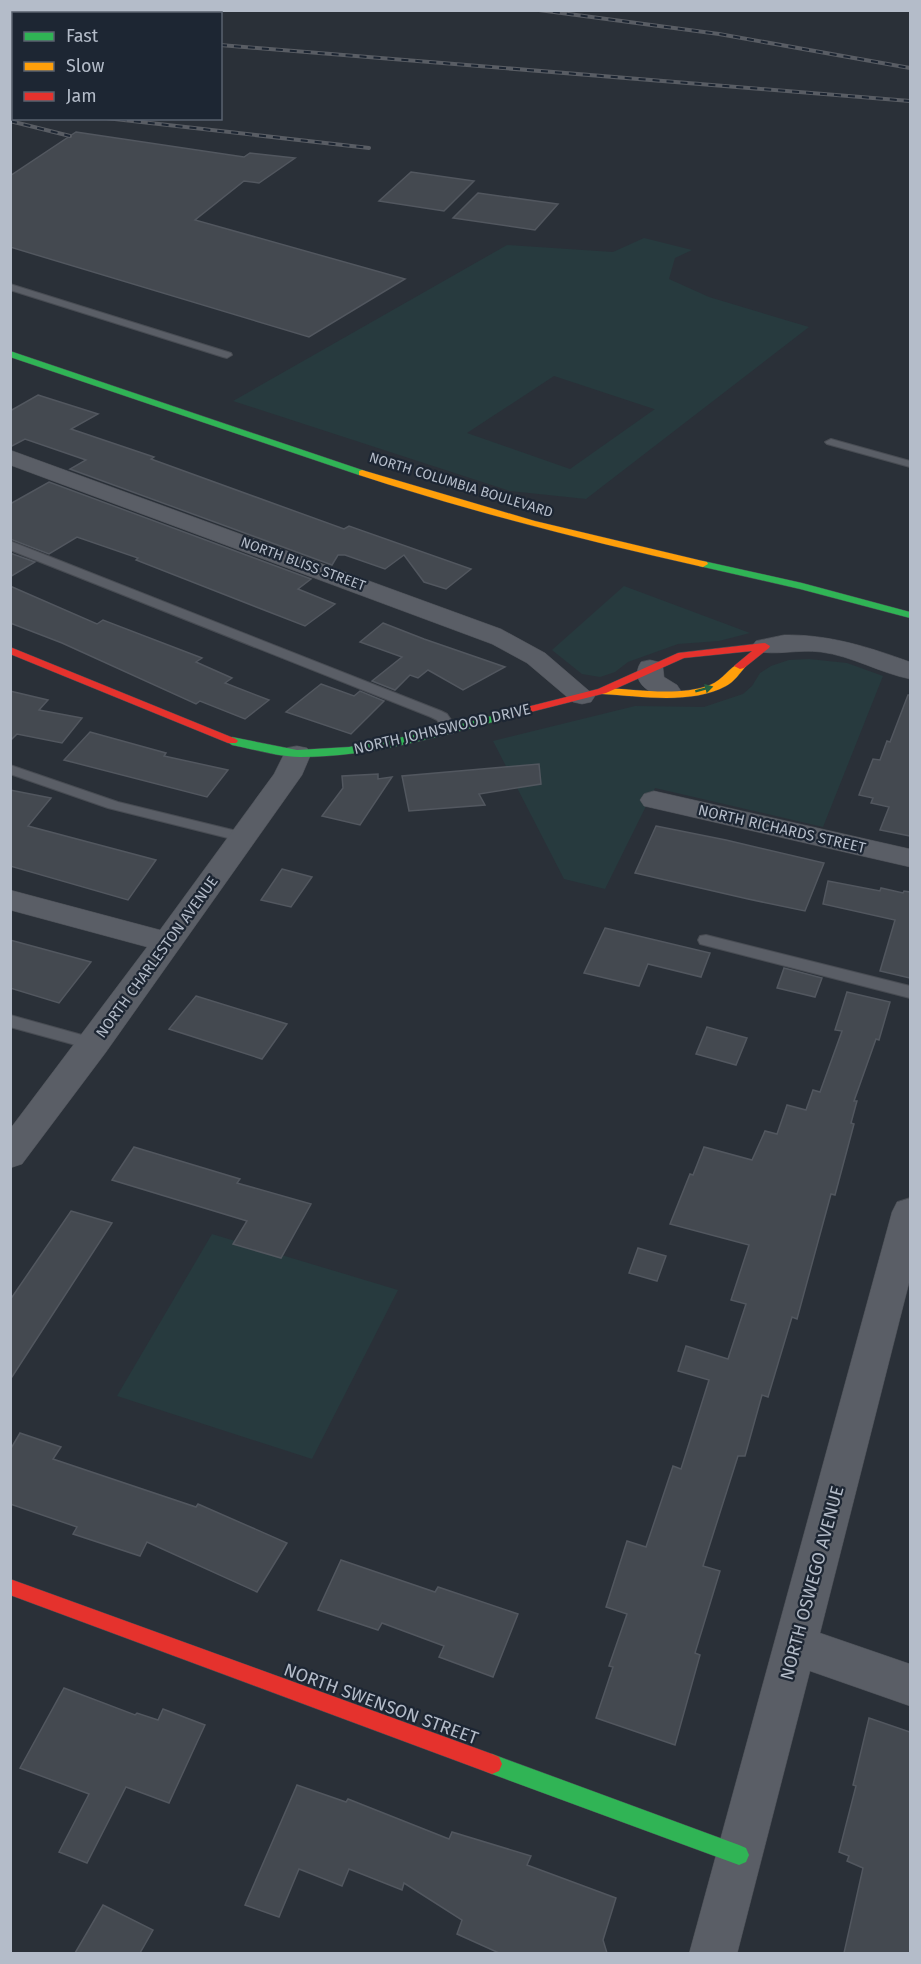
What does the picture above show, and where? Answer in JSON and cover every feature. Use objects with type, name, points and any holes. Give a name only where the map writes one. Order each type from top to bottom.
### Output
[{"type":"street","name":"NORTH COLUMBIA BOULEVARD","points":[[10,354],[442,500],[582,538],[801,586],[910,615]]},
{"type":"street","points":[[10,479],[21,462]]},
{"type":"street","name":"NORTH BLISS STREET","points":[[21,462],[465,623],[515,645],[536,658],[565,685],[592,694]]},
{"type":"street","name":"NORTH JOHNSWOOD DRIVE","points":[[10,651],[224,739],[297,754],[371,747],[451,730],[592,694],[682,655],[709,651],[801,642],[837,646],[910,671]]},
{"type":"street","name":"NORTH JOHNSWOOD DRIVE","points":[[592,694],[668,691],[689,693],[706,689],[724,683],[734,671],[765,646]]},
{"type":"street","points":[[709,651],[725,657],[734,671]]},
{"type":"street","points":[[650,668],[648,674],[651,679],[668,691]]},
{"type":"street","name":"NORTH CHARLESTON AVENUE","points":[[10,1155],[94,1044],[244,837],[291,771],[297,754]]},
{"type":"street","name":"NORTH RICHARDS STREET","points":[[654,800],[910,858]]},
{"type":"street","points":[[10,900],[166,942]]},
{"type":"street","name":"NORTH OSWEGO AVENUE","points":[[713,1953],[910,1212]]},
{"type":"street","name":"NORTH SWENSON STREET","points":[[10,1587],[739,1855]]},
{"type":"street","points":[[795,1646],[910,1685]]},
{"type":"lane","points":[[10,287],[227,355]]},
{"type":"lane","points":[[831,442],[910,464]]},
{"type":"lane","points":[[10,545],[436,714],[442,717],[451,730]]},
{"type":"lane","points":[[10,769],[113,804],[244,837]]},
{"type":"lane","points":[[706,940],[910,992]]},
{"type":"lane","points":[[10,1021],[94,1044]]},
{"type":"green space","points":[[644,238],[692,250],[675,258],[669,279],[709,297],[809,327],[586,499],[510,491],[233,401],[507,245],[613,252]],"holes":[[[554,376],[655,409],[570,469],[467,433]]]},
{"type":"green space","points":[[624,586],[750,633],[719,641],[678,644],[628,662],[615,672],[600,677],[582,674],[552,650]]},
{"type":"green space","points":[[809,659],[847,663],[883,676],[823,827],[655,788],[605,889],[564,879],[493,741],[635,706],[704,707],[743,694],[752,686],[760,673],[771,666],[789,660]]},
{"type":"green space","points":[[212,1234],[398,1290],[312,1459],[117,1396]]},
{"type":"building","points":[[76,132],[244,157],[250,153],[295,158],[259,183],[244,181],[195,220],[405,279],[309,337],[10,247],[10,176]]},
{"type":"building","points":[[411,172],[474,181],[444,211],[379,201]]},
{"type":"building","points":[[478,193],[558,204],[535,230],[453,218]]},
{"type":"building","points":[[38,395],[98,414],[71,429],[154,457],[151,459],[344,529],[349,526],[471,569],[446,589],[424,582],[404,555],[385,569],[345,555],[338,555],[332,565],[70,469],[86,460],[25,439],[10,447],[10,411]]},
{"type":"building","points":[[49,482],[311,579],[298,589],[335,604],[305,626],[136,560],[138,558],[77,537],[49,554],[10,539],[10,504]]},
{"type":"building","points":[[10,553],[35,562],[10,577]]},
{"type":"building","points":[[10,586],[97,624],[103,620],[202,658],[196,662],[232,678],[225,683],[269,700],[245,719],[200,701],[196,704],[62,643],[10,623]]},
{"type":"building","points":[[383,623],[505,667],[463,690],[428,670],[418,678],[410,675],[395,690],[372,681],[402,657],[360,642]]},
{"type":"building","points":[[321,684],[354,696],[360,691],[384,701],[351,734],[286,712]]},
{"type":"building","points":[[10,691],[48,700],[39,710],[82,718],[62,743],[17,734],[10,741]]},
{"type":"building","points":[[908,695],[910,695],[910,836],[880,830],[889,807],[871,803],[873,798],[859,795],[873,759],[880,760],[887,741],[890,742]]},
{"type":"building","points":[[90,732],[166,753],[164,756],[228,770],[207,797],[64,760]]},
{"type":"building","points":[[539,764],[541,784],[479,794],[485,805],[409,811],[402,776]]},
{"type":"building","points":[[378,774],[378,779],[392,777],[360,825],[322,816],[343,788],[342,776]]},
{"type":"building","points":[[10,790],[51,798],[28,826],[156,860],[128,900],[10,866]]},
{"type":"building","points":[[656,826],[824,863],[805,911],[748,899],[635,873]]},
{"type":"building","points":[[282,869],[312,877],[291,907],[261,900]]},
{"type":"building","points":[[828,881],[880,891],[881,888],[903,893],[904,891],[910,892],[910,978],[880,971],[895,920],[823,904]]},
{"type":"building","points":[[605,928],[710,953],[701,977],[648,964],[639,986],[584,973]]},
{"type":"building","points":[[10,940],[91,962],[59,1003],[10,988]]},
{"type":"building","points":[[784,968],[822,978],[815,997],[777,988]]},
{"type":"building","points":[[847,992],[890,1002],[879,1040],[876,1039],[854,1101],[857,1101],[851,1123],[854,1124],[835,1195],[831,1194],[797,1319],[792,1317],[768,1397],[762,1395],[745,1456],[738,1456],[703,1566],[720,1571],[695,1653],[700,1655],[675,1745],[596,1718],[613,1667],[609,1666],[627,1614],[606,1607],[627,1541],[646,1547],[673,1466],[681,1469],[709,1380],[678,1371],[686,1346],[728,1359],[746,1304],[731,1300],[749,1245],[670,1224],[690,1174],[693,1175],[704,1147],[752,1160],[765,1131],[777,1134],[787,1105],[806,1110],[813,1090],[820,1092],[842,1031],[835,1030]]},
{"type":"building","points":[[196,996],[287,1024],[262,1059],[169,1029]]},
{"type":"building","points":[[707,1027],[747,1038],[736,1065],[696,1054]]},
{"type":"building","points":[[134,1147],[240,1179],[237,1183],[311,1204],[281,1258],[233,1244],[247,1221],[112,1180]]},
{"type":"building","points":[[71,1211],[112,1223],[10,1380],[10,1300]]},
{"type":"building","points":[[638,1248],[666,1256],[657,1281],[629,1273]]},
{"type":"building","points":[[20,1433],[61,1447],[53,1459],[196,1507],[198,1504],[287,1543],[257,1592],[147,1542],[140,1556],[73,1534],[77,1527],[10,1504],[10,1450]]},
{"type":"building","points":[[341,1560],[435,1592],[438,1587],[518,1614],[493,1677],[439,1657],[444,1646],[382,1623],[378,1630],[318,1610]]},
{"type":"building","points":[[64,1688],[135,1715],[137,1713],[158,1720],[163,1709],[205,1725],[169,1803],[126,1787],[87,1863],[59,1852],[89,1794],[20,1768]]},
{"type":"building","points":[[869,1718],[910,1732],[910,1953],[844,1953],[863,1868],[847,1861],[849,1856],[839,1852],[856,1786],[853,1785]]},
{"type":"building","points":[[297,1785],[346,1802],[348,1799],[449,1839],[452,1832],[531,1856],[527,1865],[616,1898],[603,1940],[607,1953],[499,1953],[457,1934],[462,1920],[404,1883],[402,1890],[349,1869],[342,1886],[299,1869],[279,1917],[245,1905]]},
{"type":"building","points":[[103,1905],[153,1930],[140,1953],[75,1953]]},
{"type":"railway","points":[[539,10],[719,34],[910,68]]},
{"type":"railway","points":[[222,45],[910,101]]},
{"type":"railway","points":[[124,120],[369,148]]},
{"type":"railway","points":[[10,121],[70,136]]},
{"type":"traffic: fast","points":[[10,354],[362,473]]},
{"type":"traffic: fast","points":[[703,564],[802,586],[910,615]]},
{"type":"traffic: fast","points":[[232,741],[297,754],[349,751],[431,735],[507,715]]},
{"type":"traffic: fast","points":[[492,1764],[739,1855]]},
{"type":"traffic: slow","points":[[362,473],[446,500],[531,523],[703,564]]},
{"type":"traffic: slow","points":[[602,691],[665,693],[699,691],[724,683],[740,666]]},
{"type":"traffic: jam","points":[[507,715],[602,691],[682,655],[765,646],[740,666]]},
{"type":"traffic: jam","points":[[10,650],[232,741]]},
{"type":"traffic: jam","points":[[10,1587],[492,1764]]}]
